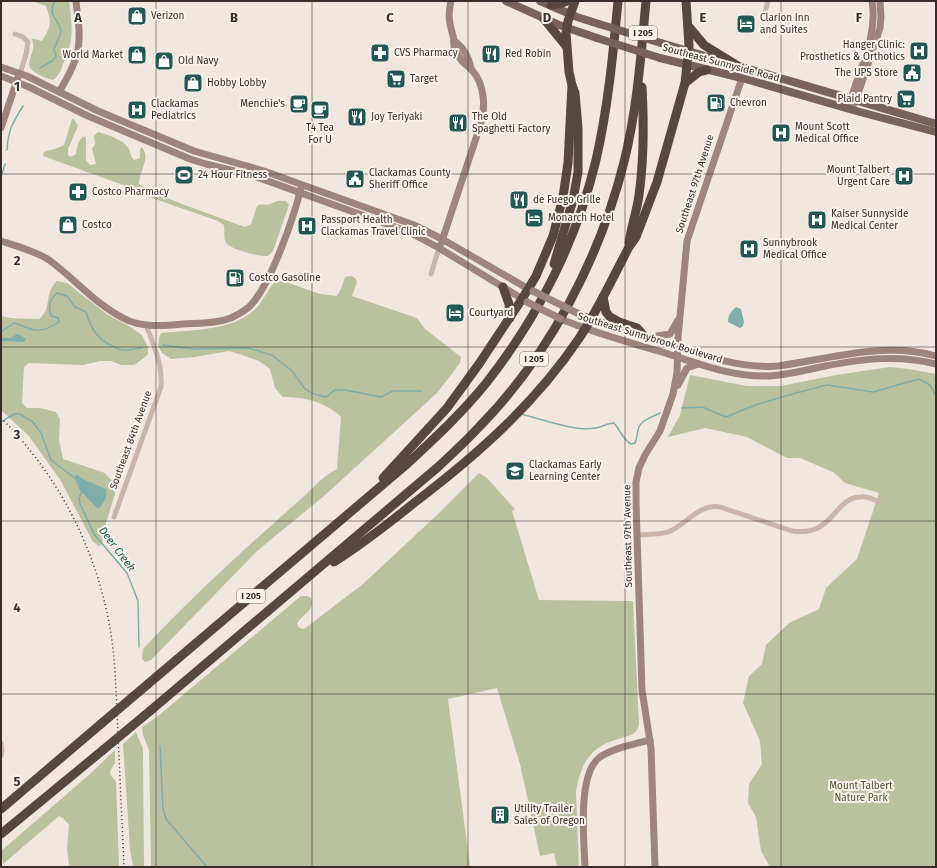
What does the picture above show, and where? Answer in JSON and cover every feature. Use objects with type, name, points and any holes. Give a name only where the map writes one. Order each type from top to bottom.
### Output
[{"type":"highway","points":[[551,5],[567,1]]},
{"type":"highway","points":[[354,509],[447,408],[510,318],[525,301],[531,290],[553,236],[563,197],[568,163],[572,85],[566,28],[575,1]]},
{"type":"highway","name":"I 205","points":[[1,808],[407,464],[465,407],[486,382],[525,328],[557,269],[579,216],[596,161],[608,96],[618,1]]},
{"type":"highway","name":"I 205","points":[[1,834],[150,711],[438,466],[480,427],[528,369],[571,300],[584,274],[608,217],[624,162],[635,110],[646,1]]},
{"type":"highway","points":[[307,578],[360,545],[436,487],[490,440],[527,403],[550,377],[585,329],[629,246],[636,237],[657,182],[685,83],[689,51],[689,27],[686,1]]},
{"type":"highway","points":[[544,19],[567,48]]},
{"type":"highway","points":[[689,27],[704,45],[738,66]]},
{"type":"highway","points":[[629,246],[639,195],[641,174],[644,118],[640,65]]},
{"type":"highway","points":[[685,83],[698,72],[708,70]]},
{"type":"highway","points":[[545,292],[573,200],[578,172],[578,128],[575,93],[572,85]]},
{"type":"highway","points":[[503,287],[509,304],[510,318]]},
{"type":"highway","points":[[602,297],[605,309],[610,317],[619,322],[637,328],[646,337]]},
{"type":"highway","points":[[1,803],[23,790]]},
{"type":"highway","points":[[1,838],[15,823]]},
{"type":"main road","points":[[59,92],[68,75],[78,49],[79,32],[76,1]]},
{"type":"main road","points":[[440,248],[483,115],[484,107],[478,79],[471,69],[469,60],[459,44],[454,41],[449,24],[451,1]]},
{"type":"main road","name":"Southeast Sunnyside Road","points":[[506,1],[566,28],[660,58],[742,78],[936,132]]},
{"type":"main road","name":"Southeast Sunnyside Road","points":[[540,1],[570,14],[599,24],[936,124]]},
{"type":"main road","points":[[854,100],[872,29],[874,16],[872,1]]},
{"type":"main road","points":[[851,109],[880,28],[880,1]]},
{"type":"main road","name":"Southeast Sunnybrook Boulevard","points":[[1,67],[20,74],[98,111],[194,151],[257,168],[414,225],[442,239],[531,290],[579,314],[678,347],[729,362],[762,367],[786,365],[855,353],[891,349],[921,352],[936,356]]},
{"type":"main road","points":[[1,128],[20,74]]},
{"type":"main road","name":"Southeast Sunnybrook Boulevard","points":[[1,76],[17,82],[88,116],[190,159],[250,175],[408,232],[440,248],[525,301],[585,329],[699,364],[728,372],[754,376],[778,375],[874,358],[899,358],[919,360],[936,364]]},
{"type":"main road","name":"Southeast 97th Avenue","points":[[655,867],[650,740],[642,690],[636,494],[637,477],[645,454],[659,434],[666,418],[673,394],[677,374],[680,317],[687,241],[742,78]]},
{"type":"main road","points":[[1,241],[42,256],[116,315],[134,323],[146,325],[209,323],[231,318],[249,306],[259,294],[275,261],[302,184]]},
{"type":"main road","points":[[371,218],[375,215],[385,218],[391,216]]},
{"type":"main road","points":[[646,337],[670,334],[675,328],[680,317]]},
{"type":"main road","points":[[813,369],[821,364],[853,358],[855,353]]},
{"type":"main road","points":[[673,394],[685,371],[690,367],[699,364]]},
{"type":"main road","points":[[585,867],[584,805],[589,771],[595,761],[604,755],[624,747],[650,740]]},
{"type":"street","points":[[764,15],[768,1]]},
{"type":"street","points":[[15,34],[23,37],[28,42],[20,74]]},
{"type":"street","points":[[431,274],[440,248]]},
{"type":"street","name":"Southeast 84th Avenue","points":[[114,517],[160,388],[162,378],[160,363],[146,325]]},
{"type":"street","points":[[637,535],[668,532],[702,509],[714,506],[792,531],[805,532],[824,525],[849,499],[861,496],[879,502]]},
{"type":"street","points":[[1,743],[1,756]]},
{"type":"green space","points":[[32,1],[69,1],[72,26],[71,40],[61,71],[53,80],[38,74],[30,67],[29,62],[33,48],[31,38],[42,41],[50,25],[46,6]]},
{"type":"green space","points":[[72,119],[74,119],[78,126],[68,149],[68,155],[71,157],[76,154],[77,146],[84,136],[86,138],[86,160],[90,165],[96,164],[92,149],[95,144],[94,136],[98,132],[115,138],[123,143],[129,149],[134,160],[140,158],[140,149],[142,147],[145,161],[139,179],[139,184],[157,194],[182,204],[245,227],[251,224],[257,206],[286,201],[289,205],[273,251],[268,256],[264,256],[235,249],[227,244],[224,225],[218,221],[135,192],[123,185],[43,156],[44,152],[64,145]]},
{"type":"green space","points":[[351,276],[355,278],[357,282],[352,296],[417,318],[425,329],[461,357],[460,363],[437,393],[324,496],[257,551],[151,660],[145,662],[142,659],[143,649],[179,612],[235,558],[320,481],[337,469],[341,417],[329,408],[314,401],[283,397],[275,388],[270,369],[259,361],[242,355],[229,351],[195,357],[171,359],[162,353],[158,346],[161,333],[213,328],[238,320],[249,314],[258,306],[276,281],[283,281],[320,294],[337,296],[345,277]]},
{"type":"green space","points":[[57,281],[67,283],[108,315],[142,335],[148,347],[148,354],[134,365],[121,365],[111,361],[100,361],[83,365],[29,363],[24,367],[22,403],[27,408],[40,408],[56,412],[60,419],[59,440],[63,459],[105,473],[113,482],[115,494],[106,523],[102,544],[99,546],[93,542],[61,481],[28,435],[1,410],[1,316],[39,319],[46,310],[50,291]]},
{"type":"green space","name":"Mount Talbert Nature Park","points":[[890,367],[936,374],[936,867],[770,867],[761,851],[756,817],[748,803],[749,784],[762,764],[760,741],[743,703],[749,676],[762,664],[766,645],[789,623],[819,609],[826,588],[857,559],[879,493],[845,483],[833,472],[800,458],[787,458],[747,437],[705,428],[668,437],[680,415],[690,375],[747,386],[781,386],[836,375]]},
{"type":"green space","points":[[479,473],[487,478],[515,509],[512,511],[539,600],[633,601],[639,724],[638,728],[632,735],[610,742],[598,748],[589,757],[583,767],[576,791],[579,867],[557,867],[554,853],[540,856],[520,764],[497,688],[448,699],[470,867],[151,867],[149,750],[143,735],[142,727],[158,716],[301,596],[307,596],[311,598],[312,603],[310,610],[301,618],[297,625],[304,629],[363,584],[437,515]]},
{"type":"green space","points":[[136,732],[143,749],[144,867],[133,867],[130,849],[123,744]]},
{"type":"green space","points":[[115,750],[115,763],[110,774],[116,782],[119,867],[69,867],[67,848],[69,825],[59,816],[3,864],[1,851],[90,774]]},
{"type":"water","points":[[736,307],[741,309],[744,322],[743,326],[740,328],[728,322],[730,313]]},
{"type":"water","points":[[17,334],[26,339],[24,342],[1,341],[1,338],[11,338]]},
{"type":"water","points":[[76,475],[106,489],[105,499],[99,508],[97,508],[79,489],[75,478]]},
{"type":"waterway","points":[[40,68],[52,61],[56,56],[54,49],[61,31],[52,10],[55,1]]},
{"type":"waterway","points":[[7,150],[12,126],[23,106]]},
{"type":"waterway","points":[[1,177],[5,164]]},
{"type":"waterway","points":[[1,332],[14,323],[30,329],[41,330],[59,322],[58,318],[51,316],[50,309],[52,298],[57,293],[67,296],[75,307],[86,312],[95,332],[106,343],[123,350],[142,348]]},
{"type":"waterway","points":[[163,345],[193,349],[248,348],[272,355],[292,371],[305,389],[314,394],[326,397],[335,390],[345,390],[381,397],[393,391],[421,391]]},
{"type":"waterway","points":[[682,408],[702,407],[726,417],[755,405],[827,385],[873,392],[919,379],[930,385],[936,396]]},
{"type":"waterway","points":[[521,414],[569,427],[588,429],[614,423],[631,444],[635,443],[641,424],[660,413]]},
{"type":"waterway","name":"Deer Creek","points":[[1,422],[14,414],[20,414],[33,422],[41,433],[51,460],[76,479]]},
{"type":"waterway","name":"Deer Creek","points":[[82,491],[79,498],[80,504],[94,534],[127,573],[138,601],[139,647]]},
{"type":"waterway","name":"Deer Creek","points":[[160,746],[163,809],[166,819],[207,867]]},
{"type":"railway","points":[[1,418],[40,464],[57,488],[72,514],[95,569],[104,598],[110,628],[115,667],[124,867]]},
{"type":"place","name":"Verizon","points":[[137,16]]},
{"type":"place","name":"Clarion Inn and Suites","points":[[746,24]]},
{"type":"place","name":"Hanger Clinic: Prosthetics & Orthotics","points":[[919,51]]},
{"type":"place","name":"CVS Pharmacy","points":[[380,53]]},
{"type":"place","name":"Red Robin","points":[[491,54]]},
{"type":"place","name":"World Market","points":[[137,55]]},
{"type":"place","name":"Old Navy","points":[[164,61]]},
{"type":"place","name":"The UPS Store","points":[[912,73]]},
{"type":"place","name":"Target","points":[[396,79]]},
{"type":"place","name":"Hobby Lobby","points":[[193,83]]},
{"type":"place","name":"Plaid Pantry","points":[[906,99]]},
{"type":"place","name":"Chevron","points":[[716,103]]},
{"type":"place","name":"Menchie's","points":[[299,104]]},
{"type":"place","name":"Clackamas Pediatrics","points":[[137,110]]},
{"type":"place","name":"T4 Tea For U","points":[[320,110]]},
{"type":"place","name":"Joy Teriyaki","points":[[357,117]]},
{"type":"place","name":"The Old Spaghetti Factory","points":[[458,123]]},
{"type":"place","name":"Mount Scott Medical Office","points":[[781,133]]},
{"type":"place","name":"24 Hour Fitness","points":[[184,175]]},
{"type":"place","name":"Mount Talbert Urgent Care","points":[[904,176]]},
{"type":"place","name":"Clackamas County Sheriff Office","points":[[355,179]]},
{"type":"place","name":"Costco Pharmacy","points":[[78,192]]},
{"type":"place","name":"de Fuego Grille","points":[[519,200]]},
{"type":"place","name":"Monarch Hotel","points":[[534,218]]},
{"type":"place","name":"Kaiser Sunnyside Medical Center","points":[[817,220]]},
{"type":"place","name":"Costco","points":[[68,225]]},
{"type":"place","name":"Passport Health Clackamas Travel Clinic","points":[[307,226]]},
{"type":"place","name":"Sunnybrook Medical Office","points":[[749,249]]},
{"type":"place","name":"Costco Gasoline","points":[[235,278]]},
{"type":"place","name":"Courtyard","points":[[455,313]]},
{"type":"place","name":"Clackamas Early Learning Center","points":[[515,471]]},
{"type":"place","name":"Utility Trailer Sales of Oregon","points":[[500,815]]}]
